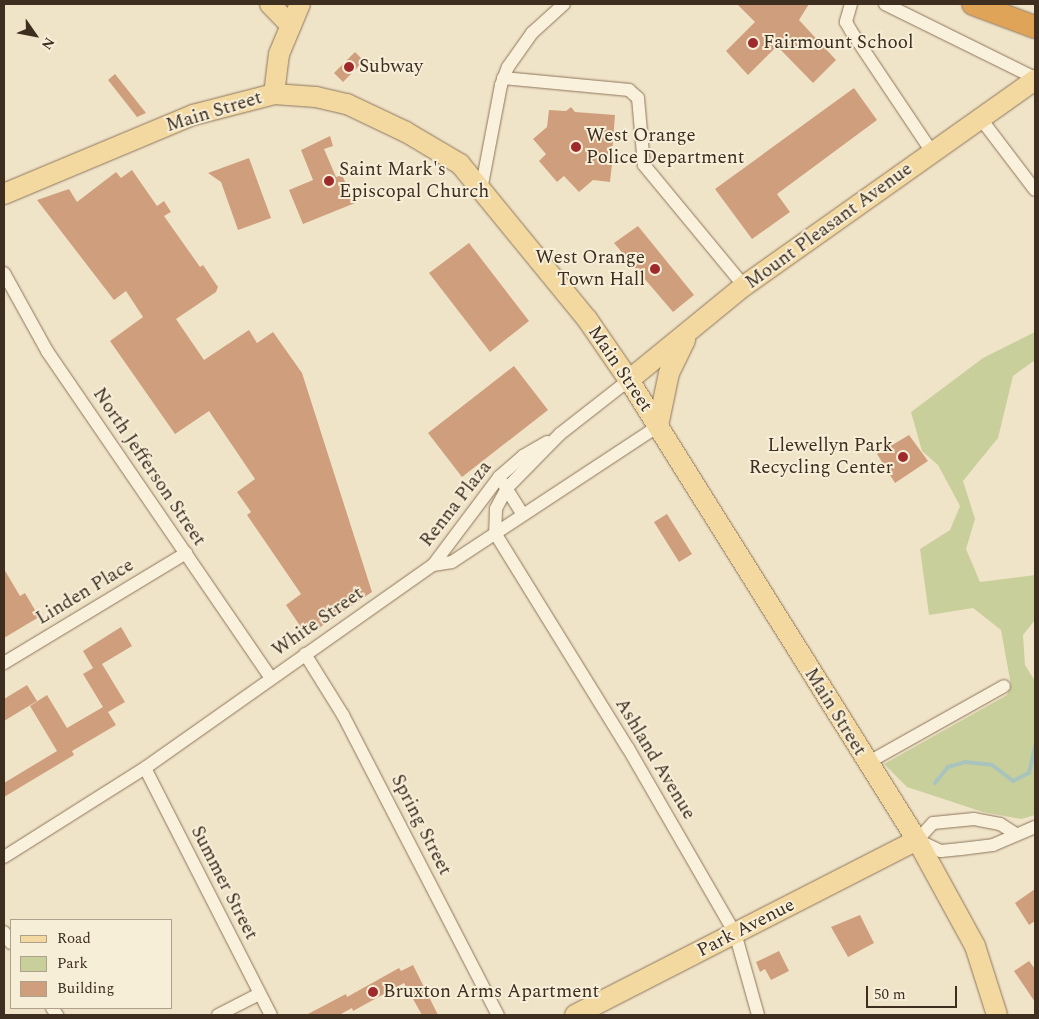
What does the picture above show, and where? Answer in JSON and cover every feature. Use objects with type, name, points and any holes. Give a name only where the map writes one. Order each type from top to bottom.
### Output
[{"type":"highway","points":[[973,4],[1028,25]]},
{"type":"main road","points":[[270,4],[291,26]]},
{"type":"main road","points":[[274,94],[279,54],[300,4]]},
{"type":"main road","name":"Mount Pleasant Avenue","points":[[629,380],[744,286],[1035,79]]},
{"type":"main road","name":"Main Street","points":[[4,194],[193,115],[274,94],[316,97],[347,104],[372,115],[460,164],[587,319],[629,380],[867,763],[917,840],[975,946],[998,1015]]},
{"type":"main road","points":[[658,426],[669,373],[688,333]]},
{"type":"main road","name":"Park Avenue","points":[[575,1015],[917,840]]},
{"type":"street","points":[[481,190],[504,78],[517,50],[564,4]]},
{"type":"street","points":[[851,4],[846,22],[932,152]]},
{"type":"street","points":[[885,4],[1035,79]]},
{"type":"street","points":[[504,78],[629,90],[638,98],[644,165],[744,286]]},
{"type":"street","points":[[981,119],[1035,190]]},
{"type":"street","name":"North Jefferson Street","points":[[4,273],[47,351],[271,678]]},
{"type":"street","name":"Renna Plaza","points":[[433,565],[499,477],[523,456],[560,434],[629,380]]},
{"type":"street","name":"White Street","points":[[4,857],[145,768],[433,565],[452,562],[522,513],[658,426]]},
{"type":"street","name":"Renna Plaza","points":[[495,533],[496,509],[508,488],[560,434]]},
{"type":"street","points":[[499,477],[508,488],[522,513]]},
{"type":"street","name":"Ashland Avenue","points":[[495,533],[628,748],[735,934],[758,1015]]},
{"type":"street","name":"Linden Place","points":[[4,664],[186,554]]},
{"type":"street","name":"Spring Street","points":[[306,654],[343,715],[498,1015]]},
{"type":"street","points":[[867,763],[1004,686]]},
{"type":"street","name":"Summer Street","points":[[145,768],[271,1015]]},
{"type":"street","name":"Park Avenue","points":[[917,840],[933,823],[974,819],[1000,824],[1016,834]]},
{"type":"street","points":[[917,840],[942,851],[993,844],[1035,827]]},
{"type":"street","points":[[218,1015],[259,994]]},
{"type":"green space","points":[[1035,332],[1035,360],[1013,376],[998,438],[963,481],[975,519],[966,549],[980,582],[1035,575],[1035,620],[1023,635],[1025,665],[1035,681],[1035,815],[1021,819],[983,812],[907,787],[884,764],[1007,695],[1011,685],[1001,630],[973,608],[929,615],[920,549],[950,530],[960,506],[938,465],[922,451],[911,412],[983,358]]},
{"type":"building","points":[[737,4],[809,4],[799,20],[836,60],[813,83],[777,46],[748,75],[726,51],[755,22]]},
{"type":"building","name":"Subway","points":[[355,52],[364,61],[343,82],[334,73]]},
{"type":"building","points":[[115,74],[146,113],[137,117],[108,80]]},
{"type":"building","points":[[854,88],[877,120],[777,194],[790,212],[752,239],[715,189]]},
{"type":"building","name":"West Orange Police Department","points":[[571,107],[575,112],[615,115],[612,156],[616,160],[612,164],[610,182],[593,180],[579,192],[564,176],[557,182],[539,161],[546,154],[533,139],[547,127],[549,110],[566,111]]},
{"type":"building","name":"Saint Mark's Episcopal Church","points":[[330,136],[333,146],[324,149],[336,177],[342,175],[355,203],[303,224],[289,190],[313,180],[301,150]]},
{"type":"building","points":[[249,158],[271,218],[238,230],[221,182],[208,173]]},
{"type":"building","points":[[132,170],[157,206],[164,201],[171,212],[164,216],[200,267],[203,265],[218,287],[216,292],[176,319],[204,360],[249,330],[257,343],[273,332],[302,373],[372,592],[307,636],[286,605],[301,594],[247,515],[251,512],[237,492],[255,479],[209,411],[175,434],[110,341],[143,317],[126,291],[114,300],[37,200],[69,189],[77,202],[116,172],[121,178]]},
{"type":"building","name":"West Orange Town Hall","points":[[638,226],[694,295],[673,312],[614,243]]},
{"type":"building","points":[[469,243],[529,321],[490,352],[429,273]]},
{"type":"building","points":[[514,366],[548,410],[462,477],[428,433]]},
{"type":"building","name":"Llewellyn Park Recycling Center","points":[[909,435],[928,461],[895,483],[877,454]]},
{"type":"building","points":[[667,514],[692,554],[679,562],[654,522]]},
{"type":"building","points":[[4,569],[20,596],[25,593],[39,617],[4,638]]},
{"type":"building","points":[[121,627],[132,646],[102,664],[125,702],[108,712],[116,725],[72,751],[74,755],[4,797],[4,783],[57,751],[30,706],[47,695],[67,728],[103,707],[83,674],[93,668],[83,651]]},
{"type":"building","points":[[27,685],[37,701],[4,721],[4,699]]},
{"type":"building","points":[[1035,889],[1035,921],[1029,925],[1015,903]]},
{"type":"building","points":[[860,915],[874,943],[848,957],[831,927]]},
{"type":"building","points":[[779,951],[789,971],[771,980],[765,969],[760,972],[756,962]]},
{"type":"building","points":[[1029,961],[1035,969],[1035,1002],[1014,971]]},
{"type":"building","name":"Bruxton Arms Apartment","points":[[413,965],[438,1015],[422,1015],[404,983],[353,1011],[352,1008],[339,1015],[306,1015],[346,994],[347,997],[399,968],[401,971]]},
{"type":"waterway","points":[[935,783],[948,767],[965,762],[992,765],[1013,781],[1029,773],[1035,746]]},
{"type":"place","name":"Fairmount School","points":[[753,43]]},
{"type":"place","name":"Subway","points":[[349,67]]},
{"type":"place","name":"West Orange Police Department","points":[[576,147]]},
{"type":"place","name":"Saint Mark's Episcopal Church","points":[[329,181]]},
{"type":"place","name":"West Orange Town Hall","points":[[655,269]]},
{"type":"place","name":"Llewellyn Park Recycling Center","points":[[903,457]]},
{"type":"place","name":"Bruxton Arms Apartment","points":[[373,992]]}]
